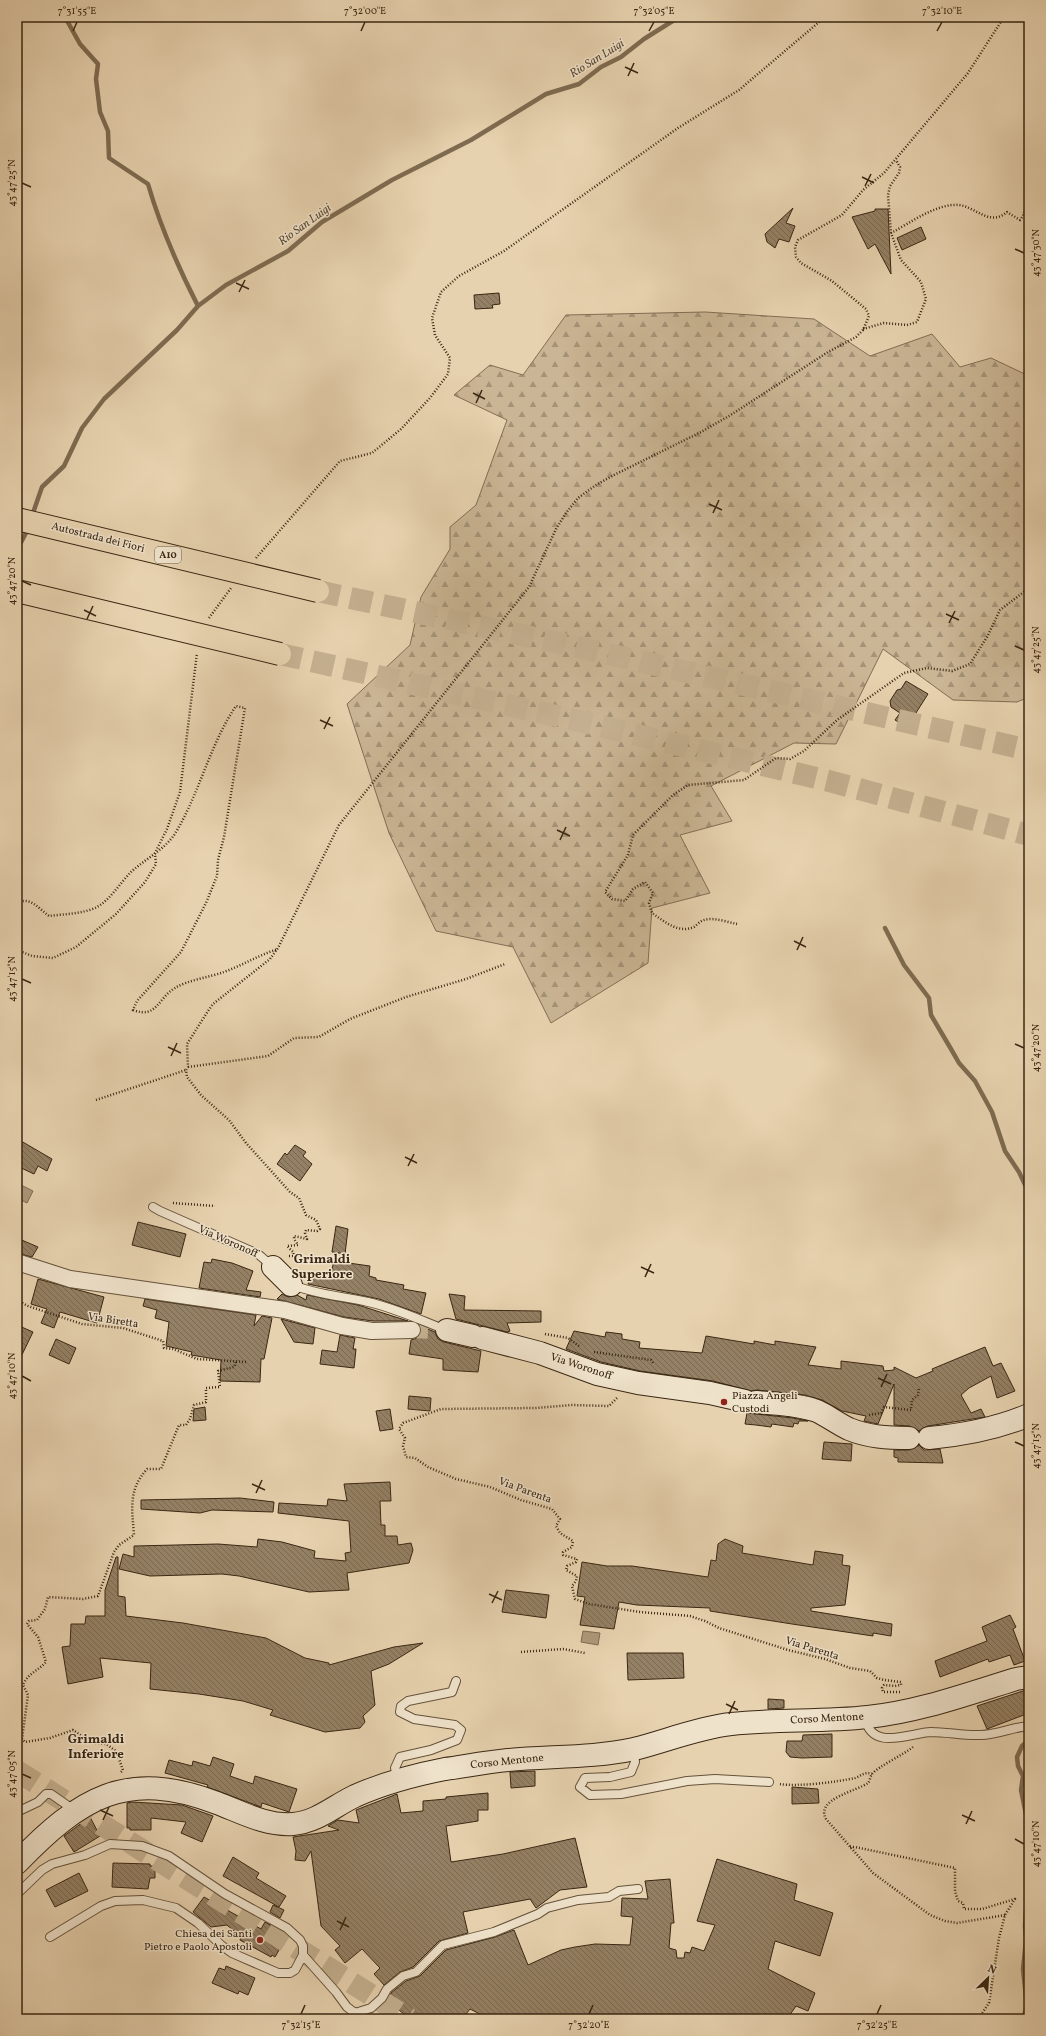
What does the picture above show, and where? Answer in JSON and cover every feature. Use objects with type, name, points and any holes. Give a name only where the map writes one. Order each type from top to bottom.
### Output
[{"type":"highway","name":"Autostrada dei Fiori","points":[[17,519],[318,591]]},
{"type":"highway","points":[[17,591],[280,654]]},
{"type":"main road","name":"Via Woronoff","points":[[280,1259],[291,1284]]},
{"type":"main road","name":"Via Woronoff","points":[[440,1331],[478,1337],[540,1353],[597,1374],[638,1383],[805,1408],[817,1411],[848,1429],[862,1434],[882,1438],[960,1436],[1006,1424],[1029,1415]]},
{"type":"main road","name":"Corso Mentone","points":[[17,1863],[52,1827],[74,1810],[112,1793],[138,1788],[175,1791],[204,1798],[273,1823],[292,1824],[313,1820],[349,1799],[397,1780],[444,1770],[508,1760],[593,1755],[634,1749],[665,1739],[730,1724],[865,1718],[924,1706],[1016,1679],[1029,1677]]},
{"type":"street","points":[[17,1262],[70,1279],[285,1310],[350,1327],[372,1331],[412,1330]]},
{"type":"lane","name":"Via Woronoff","points":[[153,1207],[258,1254],[280,1259]]},
{"type":"lane","name":"Via Woronoff","points":[[291,1284],[307,1291],[368,1302],[397,1310],[440,1331]]},
{"type":"lane","points":[[397,1780],[395,1768],[400,1757],[432,1750],[457,1740],[461,1730],[455,1725],[414,1719],[400,1712],[401,1706],[408,1701],[452,1692],[456,1681]]},
{"type":"lane","points":[[865,1718],[867,1728],[870,1732],[886,1739],[929,1732],[981,1735],[1014,1727],[1029,1726]]},
{"type":"lane","points":[[634,1749],[635,1762],[632,1772],[610,1778],[585,1778],[580,1788],[590,1796],[621,1794],[687,1781],[715,1779],[769,1782]]},
{"type":"lane","points":[[17,1812],[38,1802],[46,1794],[51,1794],[74,1810]]},
{"type":"lane","points":[[17,1894],[42,1870],[58,1861],[85,1854],[110,1844],[142,1846],[169,1856],[225,1894],[287,1928],[300,1940],[303,1955],[336,1992],[347,2007],[355,2013],[371,2008],[382,1998],[387,1988],[403,1976],[416,1972],[443,1945],[494,1932],[538,1914],[547,1908],[578,1900],[609,1897],[619,1891],[638,1889]]},
{"type":"lane","points":[[50,1937],[101,1906],[115,1901],[143,1900],[176,1908],[198,1923],[221,1945],[232,1953],[278,1973],[290,1973],[295,1970],[303,1955]]},
{"type":"path","points":[[251,564],[340,461],[372,453],[401,429],[430,398],[448,374],[450,358],[435,335],[432,318],[441,292],[459,276],[504,251],[678,128],[739,90],[826,17]]},
{"type":"path","points":[[96,1100],[186,1070],[188,1067],[187,1044],[208,1011],[213,1004],[270,959],[278,948],[339,825],[529,587],[556,529],[578,498],[614,474],[701,432],[729,416],[828,352],[856,337],[863,329],[868,316],[866,309],[832,281],[800,263],[796,258],[795,247],[798,240],[842,215],[852,201],[884,173],[968,73],[1004,17]]},
{"type":"path","points":[[863,329],[884,323],[908,325],[917,322],[926,299],[921,282],[900,260],[891,233],[888,195],[890,186],[899,172],[900,166],[896,160]]},
{"type":"path","points":[[891,233],[925,214],[944,206],[959,205],[974,209],[984,217],[996,217],[1007,212],[1020,220],[1023,216],[1029,196]]},
{"type":"path","points":[[207,622],[211,613],[236,582]]},
{"type":"path","points":[[737,924],[713,919],[702,920],[695,926],[686,929],[675,928],[652,913],[649,903],[653,893],[645,882],[633,889],[625,901],[612,899],[604,892],[628,855],[633,835],[673,795],[688,785],[744,780],[776,758],[790,759],[804,751],[837,720],[904,673],[927,668],[952,671],[970,664],[986,638],[1000,610],[1029,588]]},
{"type":"path","points":[[17,950],[32,956],[53,958],[76,948],[116,914],[145,882],[156,864],[155,853],[167,829],[180,792],[199,648]]},
{"type":"path","points":[[17,903],[23,900],[31,901],[49,916],[78,912],[97,907],[121,882],[165,845],[176,832],[194,798],[224,724],[236,706],[245,708],[224,837],[218,860],[217,876],[206,903],[181,952],[138,1001],[133,1010],[140,1013],[151,1012],[175,988],[238,967],[262,954],[278,948]]},
{"type":"path","points":[[188,1067],[268,1056],[294,1038],[319,1037],[350,1019],[406,997],[466,979],[505,964]]},
{"type":"path","points":[[186,1070],[187,1076],[202,1096],[229,1120],[246,1143],[290,1192],[299,1198],[306,1215],[316,1220],[320,1225],[320,1229],[318,1231],[306,1230],[305,1233],[307,1239],[294,1236],[294,1239],[298,1245],[288,1246],[294,1253],[291,1256],[280,1259]]},
{"type":"path","points":[[153,1207],[156,1202],[215,1206]]},
{"type":"path","points":[[280,1259],[289,1262],[290,1269],[286,1270],[281,1266],[280,1259]]},
{"type":"path","name":"Via Biretta","points":[[17,1300],[28,1306],[82,1324],[123,1328],[144,1334],[163,1341],[164,1348],[173,1349],[196,1359],[248,1362]]},
{"type":"path","points":[[541,1333],[568,1338],[581,1348]]},
{"type":"path","points":[[593,1352],[651,1360],[653,1363]]},
{"type":"path","points":[[112,1793],[115,1776],[123,1770],[116,1751],[106,1744],[92,1743],[73,1730],[50,1738],[25,1742],[22,1739],[28,1695],[23,1685],[26,1678],[40,1669],[46,1662],[38,1637],[27,1624],[29,1621],[37,1620],[45,1609],[48,1597],[83,1599],[98,1596],[114,1552],[119,1545],[134,1535],[131,1501],[138,1479],[147,1469],[161,1469],[179,1425],[186,1425],[190,1419],[194,1406],[206,1402],[206,1388],[220,1387],[218,1371],[234,1367],[236,1362]]},
{"type":"path","points":[[867,1415],[881,1413],[884,1407],[911,1410],[912,1400],[918,1395],[919,1388]]},
{"type":"path","name":"Via Parenta","points":[[622,1397],[616,1398],[609,1406],[571,1405],[535,1408],[441,1409],[403,1423],[399,1428],[405,1438],[403,1446],[406,1456],[415,1458],[428,1467],[456,1479],[490,1487],[521,1500],[552,1509],[560,1519],[556,1526],[560,1533],[573,1542],[572,1547],[563,1552],[563,1555],[577,1559],[576,1562],[567,1566],[566,1570],[568,1573],[577,1576],[576,1582],[572,1586],[575,1599],[589,1604],[640,1612],[690,1616],[719,1628],[788,1650],[825,1659],[850,1668],[870,1671],[878,1678],[884,1680],[901,1682],[901,1685],[898,1686],[884,1685],[882,1688],[883,1692],[903,1692]]},
{"type":"path","points":[[521,1652],[563,1648],[585,1653]]},
{"type":"path","points":[[929,1732],[912,1748],[872,1774],[868,1782],[830,1802],[825,1807],[823,1812],[826,1819],[873,1873],[930,1915],[945,1921],[958,1923],[1005,1915]]},
{"type":"path","points":[[769,1782],[786,1785],[811,1784],[855,1778],[865,1773],[872,1774]]},
{"type":"path","points":[[849,1847],[955,1868],[955,1891],[958,1901],[963,1903],[964,1909],[982,1909],[1015,1899],[1005,1915],[999,1938],[988,2003],[978,2019]]},
{"type":"green space","points":[[705,312],[814,319],[870,356],[932,334],[960,367],[991,358],[1029,376],[1029,697],[1017,702],[953,700],[883,649],[836,744],[794,743],[711,786],[732,821],[680,835],[710,893],[652,908],[648,963],[551,1023],[513,947],[436,931],[389,833],[347,704],[410,645],[421,597],[450,549],[450,527],[476,505],[507,420],[454,395],[490,365],[523,375],[566,315]]},
{"type":"shaded area","points":[[17,1183],[33,1191],[27,1203],[17,1198]]},
{"type":"shaded area","points":[[583,1631],[600,1633],[598,1645],[581,1642]]},
{"type":"building","points":[[793,208],[786,223],[795,226],[789,242],[779,239],[775,248],[767,242],[765,234]]},
{"type":"building","points":[[875,209],[888,209],[891,274],[875,244],[868,249],[852,217],[875,211]]},
{"type":"building","points":[[921,227],[926,239],[902,250],[897,238]]},
{"type":"building","points":[[499,293],[500,304],[492,305],[493,308],[475,309],[474,295]]},
{"type":"building","points":[[906,681],[928,694],[907,727],[895,720],[900,713],[891,707],[890,701],[897,690],[901,689]]},
{"type":"building","points":[[21,1141],[52,1159],[47,1171],[38,1166],[34,1174],[17,1166],[17,1150]]},
{"type":"building","points":[[295,1145],[306,1152],[303,1156],[312,1164],[300,1181],[277,1164],[285,1153],[287,1155]]},
{"type":"building","points":[[138,1222],[186,1234],[180,1257],[132,1245]]},
{"type":"building","points":[[336,1226],[348,1229],[345,1254],[332,1252]]},
{"type":"building","points":[[17,1238],[38,1247],[32,1257],[17,1253]]},
{"type":"building","points":[[212,1259],[232,1263],[253,1271],[246,1290],[261,1292],[260,1297],[199,1288],[204,1262],[211,1263]]},
{"type":"building","points":[[334,1261],[370,1266],[369,1276],[376,1278],[376,1280],[404,1285],[403,1289],[426,1293],[421,1314],[379,1299],[308,1284],[310,1276],[330,1277]]},
{"type":"building","points":[[38,1279],[104,1297],[97,1323],[60,1312],[54,1328],[41,1323],[47,1309],[31,1304]]},
{"type":"building","points":[[282,1294],[288,1297],[297,1295],[306,1300],[307,1295],[358,1305],[408,1321],[373,1321],[344,1317],[277,1299]]},
{"type":"building","points":[[449,1294],[465,1296],[464,1310],[541,1311],[541,1322],[507,1323],[510,1331],[507,1332],[456,1319]]},
{"type":"building","points":[[145,1299],[256,1315],[254,1326],[262,1316],[272,1318],[264,1359],[261,1359],[260,1382],[220,1381],[221,1360],[191,1355],[192,1352],[166,1346],[169,1322],[155,1318],[157,1310],[143,1306]]},
{"type":"building","points":[[281,1319],[315,1328],[313,1344],[294,1342]]},
{"type":"building","points":[[17,1325],[33,1332],[17,1365]]},
{"type":"building","points":[[420,1326],[435,1332],[438,1339],[444,1342],[481,1351],[478,1372],[443,1370],[443,1359],[409,1354],[411,1340],[420,1335]]},
{"type":"building","points":[[574,1331],[605,1337],[606,1332],[622,1334],[622,1339],[640,1342],[639,1348],[702,1353],[706,1336],[754,1344],[754,1341],[775,1345],[775,1341],[816,1347],[808,1365],[841,1369],[841,1361],[883,1366],[884,1371],[894,1370],[894,1367],[916,1378],[933,1371],[932,1369],[985,1347],[993,1366],[1001,1363],[1015,1391],[997,1398],[991,1376],[969,1388],[961,1395],[971,1413],[981,1409],[985,1417],[928,1426],[919,1431],[909,1426],[894,1425],[894,1384],[878,1424],[864,1421],[866,1416],[842,1411],[822,1400],[805,1395],[757,1390],[751,1391],[713,1381],[640,1371],[601,1362],[566,1349]]},
{"type":"building","points":[[340,1335],[355,1338],[353,1349],[356,1349],[354,1368],[320,1364],[322,1350],[337,1352]]},
{"type":"building","points":[[56,1339],[76,1348],[69,1364],[49,1355]]},
{"type":"building","points":[[409,1396],[431,1398],[430,1411],[408,1409]]},
{"type":"building","points":[[205,1407],[206,1420],[193,1421],[194,1409]]},
{"type":"building","points":[[390,1409],[393,1429],[380,1431],[376,1411]]},
{"type":"building","points":[[747,1413],[808,1421],[799,1421],[798,1424],[794,1423],[793,1427],[772,1424],[771,1427],[745,1424]]},
{"type":"building","points":[[824,1442],[852,1444],[851,1461],[822,1459]]},
{"type":"building","points":[[919,1445],[924,1450],[940,1449],[943,1463],[898,1462],[898,1458],[894,1457],[894,1450],[909,1450]]},
{"type":"building","points":[[390,1482],[391,1501],[380,1501],[381,1525],[385,1525],[385,1536],[397,1536],[398,1545],[411,1543],[413,1550],[409,1563],[347,1573],[349,1590],[309,1592],[239,1576],[222,1574],[150,1576],[119,1569],[123,1554],[134,1557],[134,1546],[218,1544],[257,1547],[258,1539],[282,1542],[315,1551],[314,1558],[346,1561],[345,1553],[351,1552],[349,1521],[278,1513],[279,1503],[327,1506],[328,1499],[347,1501],[344,1484]]},
{"type":"building","points":[[240,1498],[274,1502],[273,1512],[212,1510],[200,1513],[141,1509],[141,1500]]},
{"type":"building","points":[[725,1539],[743,1546],[742,1553],[813,1565],[815,1551],[843,1555],[842,1565],[850,1566],[845,1605],[811,1608],[811,1611],[892,1624],[891,1636],[873,1633],[873,1636],[792,1624],[710,1611],[710,1608],[637,1605],[619,1602],[614,1629],[580,1625],[585,1597],[577,1596],[582,1562],[607,1566],[632,1566],[708,1577],[711,1560],[716,1561],[718,1544]]},
{"type":"building","points":[[116,1557],[118,1557],[118,1596],[125,1597],[126,1616],[183,1623],[266,1638],[305,1658],[329,1663],[329,1665],[394,1647],[423,1643],[389,1664],[371,1671],[375,1705],[363,1716],[365,1722],[360,1728],[325,1732],[270,1715],[273,1710],[243,1701],[199,1694],[150,1689],[151,1663],[100,1658],[103,1677],[68,1684],[62,1647],[70,1646],[71,1624],[85,1624],[86,1616],[105,1616],[105,1590]]},
{"type":"building","points":[[506,1590],[549,1595],[546,1618],[502,1612]]},
{"type":"building","points":[[1010,1615],[1016,1627],[1013,1629],[1025,1661],[1014,1665],[1010,1655],[989,1662],[988,1659],[940,1677],[935,1661],[987,1641],[982,1627]]},
{"type":"building","points":[[627,1653],[683,1653],[684,1678],[628,1680]]},
{"type":"building","points":[[1029,1690],[1029,1713],[987,1729],[977,1706]]},
{"type":"building","points":[[768,1699],[784,1700],[784,1708],[768,1709]]},
{"type":"building","points":[[832,1734],[832,1757],[790,1757],[786,1752],[787,1741],[802,1741],[803,1735]]},
{"type":"building","points":[[213,1757],[234,1764],[230,1776],[253,1784],[255,1776],[297,1789],[289,1812],[262,1803],[261,1807],[207,1787],[208,1785],[165,1773],[169,1760],[192,1766],[193,1761],[210,1766]]},
{"type":"building","points":[[535,1771],[535,1786],[511,1788],[510,1772]]},
{"type":"building","points":[[792,1787],[818,1789],[819,1803],[792,1804]]},
{"type":"building","points":[[488,1793],[488,1810],[478,1810],[478,1821],[446,1826],[451,1862],[503,1854],[575,1838],[587,1887],[560,1890],[536,1908],[530,1899],[463,1912],[468,1933],[439,1941],[413,1967],[400,1972],[384,1985],[374,1974],[380,1968],[362,1949],[345,1963],[335,1950],[340,1946],[321,1926],[311,1851],[305,1861],[295,1860],[296,1851],[293,1837],[339,1830],[328,1826],[338,1820],[359,1823],[356,1810],[397,1794],[401,1813],[423,1811],[423,1801]]},
{"type":"building","points":[[127,1803],[182,1805],[213,1816],[202,1842],[181,1833],[186,1822],[151,1818],[151,1830],[130,1830],[130,1828],[127,1828]]},
{"type":"building","points":[[90,1817],[100,1836],[74,1852],[64,1836]]},
{"type":"building","points":[[233,1857],[259,1873],[256,1878],[286,1896],[279,1907],[223,1876]]},
{"type":"building","points":[[717,1859],[797,1884],[794,1900],[833,1913],[820,1956],[775,1941],[768,1969],[815,1993],[808,2011],[796,2006],[787,2019],[562,2019],[561,2016],[542,2019],[490,2019],[470,2009],[462,2019],[410,2019],[388,2001],[391,1993],[406,1981],[420,1976],[446,1950],[495,1937],[514,1930],[528,1965],[561,1950],[575,1947],[595,1944],[630,1945],[633,1917],[621,1916],[622,1898],[648,1899],[645,1881],[670,1879],[674,1923],[671,1923],[669,1948],[676,1950],[677,1958],[684,1958],[685,1952],[690,1953],[692,1947],[704,1951],[715,1925],[697,1921]]},
{"type":"building","points":[[113,1863],[150,1864],[150,1866],[155,1866],[155,1878],[150,1878],[148,1889],[112,1887]]},
{"type":"building","points":[[79,1873],[88,1891],[55,1907],[46,1890]]},
{"type":"building","points":[[204,1897],[261,1929],[265,1922],[274,1927],[271,1934],[280,1939],[279,1942],[283,1943],[275,1957],[272,1955],[271,1957],[240,1940],[241,1937],[227,1925],[211,1927],[193,1912]]},
{"type":"building","points":[[273,1905],[284,1910],[280,1918],[270,1912]]},
{"type":"building","points":[[226,1966],[255,1978],[248,1995],[239,1991],[238,1994],[212,1983],[219,1968],[225,1970]]},
{"type":"waterway","points":[[65,17],[80,44],[98,64],[96,79],[100,112],[108,131],[109,158],[148,184],[158,216],[170,246],[198,306]]},
{"type":"waterway","name":"Rio San Luigi","points":[[33,513],[42,487],[64,466],[82,428],[104,399],[177,330],[198,306],[226,285],[288,251],[322,222],[392,180],[471,140],[546,94],[579,84],[601,67],[621,57],[644,39],[679,17]]},
{"type":"waterway","name":"Rio San Luigi","points":[[17,550],[27,531]]},
{"type":"waterway","points":[[885,928],[904,965],[929,998],[931,1015],[959,1063],[975,1081],[992,1112],[1005,1151],[1019,1172],[1029,1193]]},
{"type":"waterway","points":[[1029,1740],[1022,1746],[1017,1757],[1018,1766],[1023,1776],[1021,1790],[1029,1829]]},
{"type":"waterway","points":[[1023,2019],[1027,2006],[1023,1969],[1026,1941],[1025,1926],[1029,1866]]},
{"type":"tunnel","points":[[318,591],[582,648],[1029,750]]},
{"type":"tunnel","points":[[280,654],[583,722],[829,781],[1029,835]]},
{"type":"tunnel","points":[[412,1330],[434,1331]]},
{"type":"tunnel","points":[[17,1771],[409,2019]]},
{"type":"place","name":"Piazza Angeli Custodi","points":[[724,1402]]},
{"type":"place","name":"Chiesa dei Santi Pietro e Paolo Apostoli","points":[[260,1940]]},
{"type":"district","name":"Grimaldi Superiore","points":[[322,1268]]},
{"type":"district","name":"Grimaldi Inferiore","points":[[96,1748]]}]
